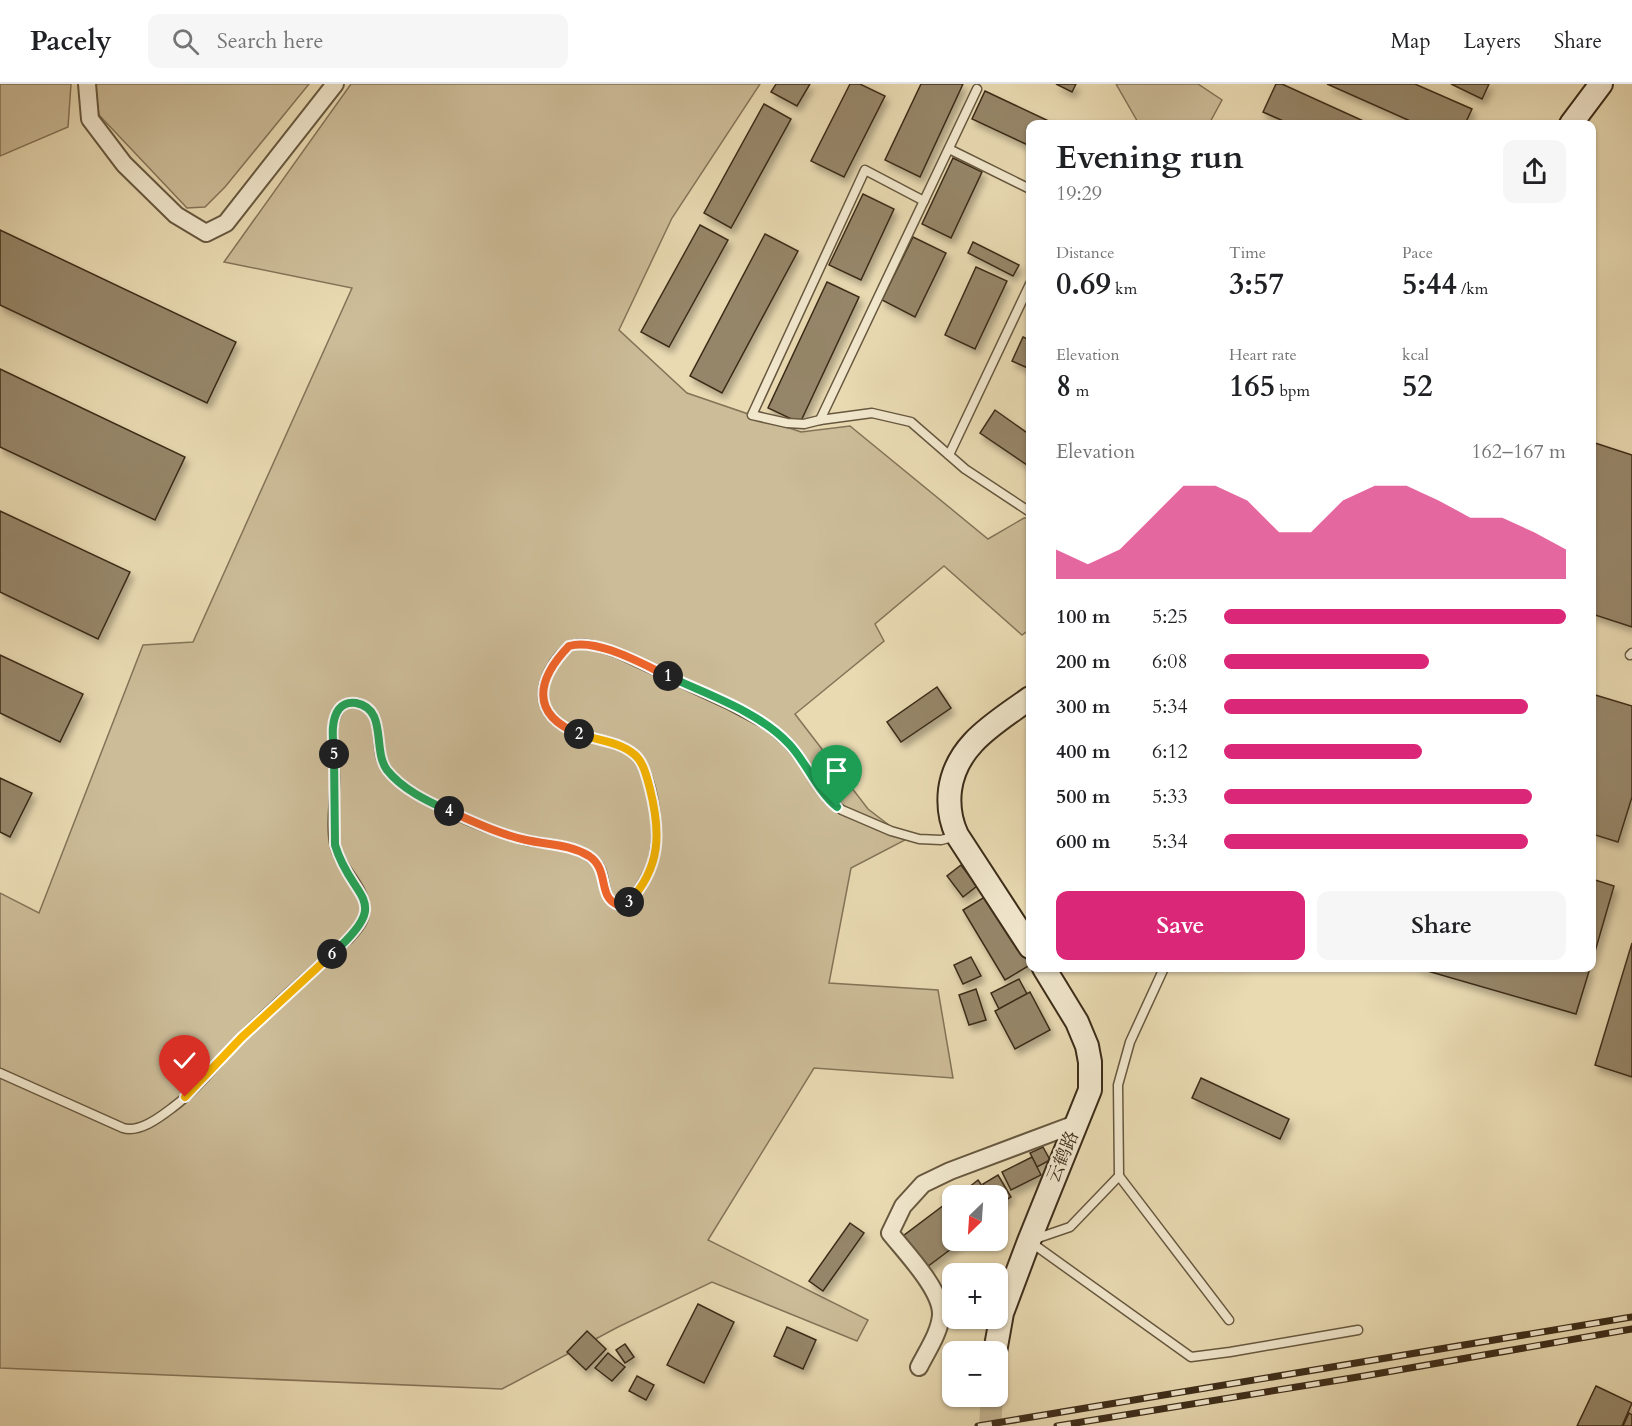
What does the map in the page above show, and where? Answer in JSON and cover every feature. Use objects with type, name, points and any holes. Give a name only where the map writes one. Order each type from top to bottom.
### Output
[{"type":"street","points":[[87,84],[90,119],[124,164],[176,215],[206,233],[226,223],[335,84]]},
{"type":"street","points":[[1574,120],[1601,84]]},
{"type":"street","points":[[1026,701],[969,746],[961,757],[951,782],[949,800],[951,820],[957,836],[1026,941]]},
{"type":"street","name":"云鹤路","points":[[997,1341],[1002,1313],[1090,1090],[1090,1062],[1087,1046],[1077,1022],[1046,972]]},
{"type":"street","points":[[920,1367],[939,1326],[941,1314],[935,1292],[890,1233],[903,1206],[923,1184],[950,1171],[1078,1123]]},
{"type":"lane","points":[[820,420],[977,89]]},
{"type":"lane","points":[[950,149],[1026,187]]},
{"type":"lane","points":[[924,201],[865,170],[752,415],[787,423],[804,424],[872,413],[911,422],[965,469],[1026,509]]},
{"type":"lane","points":[[949,454],[1026,292]]},
{"type":"lane","points":[[0,1073],[123,1128],[136,1129],[159,1117],[185,1097],[261,1018],[349,939],[360,927],[365,911],[362,894],[339,856],[334,840],[336,775],[333,729],[337,713],[345,704],[359,704],[373,713],[383,763],[392,776],[408,789],[438,806],[496,831],[582,852],[600,867],[605,890],[612,901],[618,905],[628,902],[650,872],[656,856],[657,831],[653,801],[641,763],[634,754],[620,746],[569,729],[555,720],[546,708],[542,694],[545,680],[560,655],[573,644],[595,646],[617,653],[759,720],[788,743],[828,799],[842,810],[891,831],[919,839],[941,840],[957,836]]},
{"type":"lane","points":[[1162,972],[1130,1041],[1118,1085],[1119,1176],[1229,1320]]},
{"type":"lane","points":[[1029,1241],[1070,1227],[1119,1176]]},
{"type":"lane","points":[[1029,1241],[1191,1357],[1358,1330]]},
{"type":"shaded area","points":[[0,84],[71,84],[68,127],[0,156]]},
{"type":"shaded area","points":[[95,84],[309,84],[225,187],[205,207],[187,208],[99,115]]},
{"type":"shaded area","points":[[351,84],[760,84],[672,218],[619,330],[687,393],[801,432],[850,426],[988,539],[1026,518],[1026,632],[1022,635],[944,566],[875,624],[884,641],[795,714],[868,809],[907,839],[851,868],[829,983],[938,990],[953,1078],[814,1068],[708,1240],[868,1320],[857,1341],[712,1282],[618,1327],[502,1389],[0,1368],[0,893],[39,913],[143,645],[193,642],[352,288],[224,262]]},
{"type":"shaded area","points":[[1116,84],[1198,84],[1222,100],[1211,120],[1137,120]]},
{"type":"building","points":[[776,84],[810,84],[797,106],[771,92]]},
{"type":"building","points":[[850,84],[860,84],[885,96],[844,177],[811,161]]},
{"type":"building","points":[[921,84],[963,84],[920,177],[885,160]]},
{"type":"building","points":[[1056,84],[1076,84],[1072,92]]},
{"type":"building","points":[[1276,84],[1282,84],[1361,120],[1281,120],[1263,112]]},
{"type":"building","points":[[1327,84],[1415,84],[1472,109],[1467,120],[1408,120]]},
{"type":"building","points":[[1451,84],[1489,84],[1482,99]]},
{"type":"building","points":[[985,91],[1047,120],[1026,120],[1026,144],[972,119]]},
{"type":"building","points":[[764,104],[791,119],[731,228],[704,213]]},
{"type":"building","points":[[953,158],[982,172],[951,238],[922,224]]},
{"type":"building","points":[[863,194],[894,209],[861,280],[829,265]]},
{"type":"building","points":[[700,225],[728,240],[669,347],[641,332]]},
{"type":"building","points":[[0,230],[236,342],[207,403],[0,305]]},
{"type":"building","points":[[765,234],[798,251],[722,393],[690,376]]},
{"type":"building","points":[[913,237],[946,253],[915,317],[882,300]]},
{"type":"building","points":[[973,242],[1019,265],[1013,276],[968,253]]},
{"type":"building","points":[[976,267],[1007,281],[975,349],[945,335]]},
{"type":"building","points":[[827,282],[859,297],[800,423],[768,408]]},
{"type":"building","points":[[1023,337],[1026,338],[1026,367],[1012,361]]},
{"type":"building","points":[[0,369],[185,457],[155,520],[0,447]]},
{"type":"building","points":[[995,410],[1026,432],[1026,464],[980,433]]},
{"type":"building","points":[[1596,443],[1632,455],[1632,627],[1596,615]]},
{"type":"building","points":[[0,511],[130,572],[98,639],[0,592]]},
{"type":"building","points":[[0,655],[83,694],[60,742],[0,713]]},
{"type":"building","points":[[937,687],[951,708],[901,742],[887,722]]},
{"type":"building","points":[[1596,695],[1632,706],[1632,797],[1618,842],[1596,835]]},
{"type":"building","points":[[0,778],[32,793],[10,837],[0,832]]},
{"type":"building","points":[[961,865],[977,886],[963,897],[947,876]]},
{"type":"building","points":[[1596,880],[1614,886],[1596,948]]},
{"type":"building","points":[[988,895],[1026,958],[1026,967],[1005,980],[963,910]]},
{"type":"building","points":[[1632,943],[1632,1077],[1595,1065]]},
{"type":"building","points":[[971,957],[981,976],[963,984],[954,965]]},
{"type":"building","points":[[1431,972],[1589,972],[1576,1014]]},
{"type":"building","points":[[1019,979],[1027,994],[999,1009],[991,993]]},
{"type":"building","points":[[976,989],[986,1020],[969,1025],[959,995]]},
{"type":"building","points":[[1030,992],[1050,1030],[1015,1049],[995,1011]]},
{"type":"building","points":[[1201,1078],[1289,1119],[1280,1139],[1192,1098]]},
{"type":"building","points":[[1043,1147],[1050,1160],[1037,1167],[1030,1153]]},
{"type":"building","points":[[1032,1157],[1041,1175],[1011,1190],[1002,1172]]},
{"type":"building","points":[[998,1175],[1004,1185],[984,1185]]},
{"type":"building","points":[[978,1180],[981,1185],[972,1185]]},
{"type":"building","points":[[942,1207],[942,1251],[948,1251],[927,1267],[903,1236]]},
{"type":"building","points":[[850,1223],[864,1233],[823,1291],[809,1281]]},
{"type":"building","points":[[698,1304],[734,1322],[704,1383],[667,1365]]},
{"type":"building","points":[[787,1327],[816,1340],[803,1369],[774,1356]]},
{"type":"building","points":[[587,1331],[606,1349],[586,1370],[567,1352]]},
{"type":"building","points":[[625,1344],[634,1357],[625,1363],[616,1350]]},
{"type":"building","points":[[608,1353],[625,1367],[612,1381],[595,1368]]},
{"type":"building","points":[[637,1376],[654,1385],[646,1400],[629,1391]]},
{"type":"building","points":[[1596,1386],[1632,1403],[1622,1426],[1577,1426]]},
{"type":"building","points":[[1629,1413],[1632,1415],[1632,1426],[1623,1426]]},
{"type":"tunnel","points":[[990,1426],[991,1407]]},
{"type":"railway","points":[[978,1426],[1632,1317]]},
{"type":"railway","points":[[1057,1426],[1632,1329]]},
{"type":"route","points":[[185,1097],[261,1018],[360,927],[365,905],[339,856],[334,840],[336,775],[333,729],[337,713],[345,704],[352,702],[359,704],[373,713],[377,724],[381,757],[386,769],[399,782],[438,806],[475,823],[511,836],[582,852],[600,867],[608,897],[618,905],[631,900],[650,872],[656,856],[657,831],[653,801],[641,763],[634,754],[620,746],[577,733],[561,725],[546,708],[542,694],[545,680],[554,663],[569,646],[589,645],[617,653],[759,720],[788,743],[828,799],[837,807]]}]
